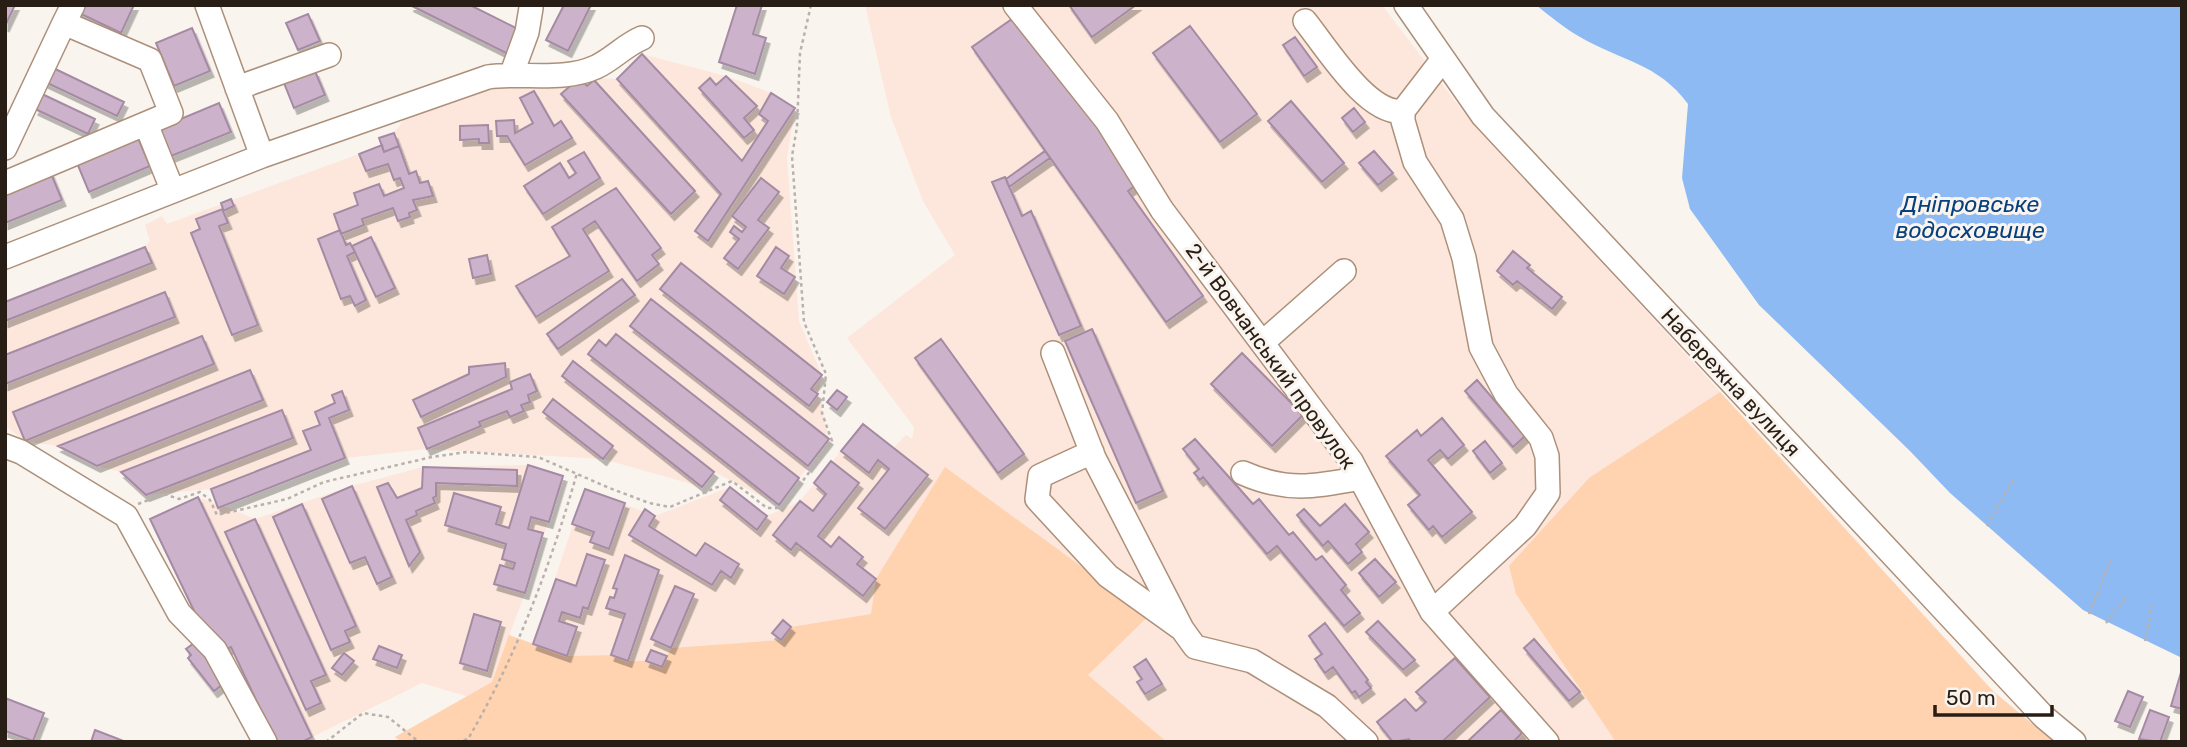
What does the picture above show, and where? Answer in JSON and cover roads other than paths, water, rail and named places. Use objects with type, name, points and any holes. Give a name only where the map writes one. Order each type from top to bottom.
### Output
[{"type":"street","points":[[207,5],[262,156]]},
{"type":"street","name":"2-й Вовчанський провулок","points":[[1015,5],[1107,121],[1162,210],[1351,461],[1432,612],[1547,742]]},
{"type":"street","name":"Набережна вулиця","points":[[1406,5],[1483,116],[2043,717],[2074,742]]},
{"type":"street","points":[[512,73],[527,32],[530,6]]},
{"type":"street","points":[[5,148],[68,14],[150,60],[171,113],[5,183]]},
{"type":"street","points":[[1304,21],[1370,99],[1385,110],[1403,111]]},
{"type":"street","points":[[5,257],[172,189],[488,77],[512,73],[558,75],[596,67],[642,38]]},
{"type":"street","points":[[237,88],[329,55]]},
{"type":"street","points":[[1432,612],[1525,526],[1548,493],[1547,456],[1541,438],[1506,394],[1481,347],[1464,258],[1456,232],[1451,219],[1415,162],[1403,121],[1403,111],[1443,59]]},
{"type":"street","points":[[146,124],[172,189]]},
{"type":"street","points":[[1262,343],[1344,271]]},
{"type":"street","points":[[1053,353],[1092,453],[1182,629],[1195,647],[1252,661],[1327,706],[1366,742]]},
{"type":"street","points":[[5,446],[21,452],[126,516],[179,613],[215,650],[265,742]]},
{"type":"street","points":[[1092,453],[1040,476],[1037,499],[1108,576],[1182,629]]},
{"type":"street","points":[[1243,474],[1272,486],[1291,488],[1360,478]]},
{"type":"water","name":"Дніпровське водосховище","points":[[1536,5],[2182,5],[2182,658],[2083,610],[1950,493],[1759,305],[1690,209],[1682,178],[1688,104],[1676,90],[1651,71],[1580,37]]}]
